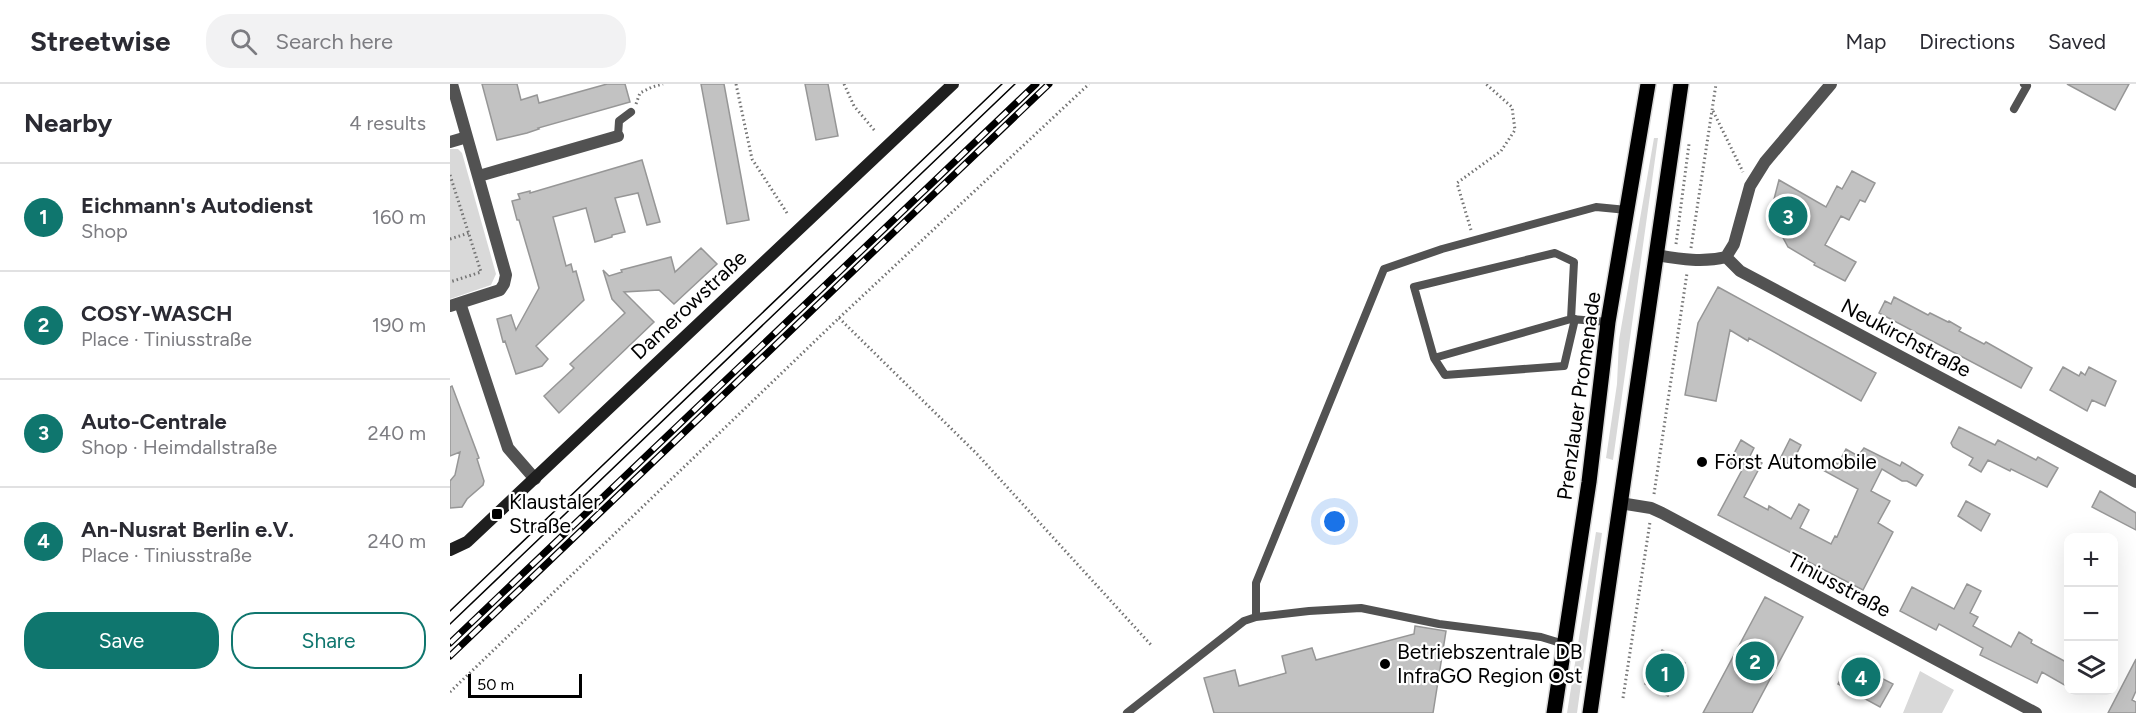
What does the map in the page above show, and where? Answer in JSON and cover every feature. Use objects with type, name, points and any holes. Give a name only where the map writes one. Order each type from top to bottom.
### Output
[{"type":"main road","name":"Damerowstraße","points":[[450,550],[467,542],[953,84]]},
{"type":"main road","name":"Prenzlauer Promenade","points":[[1554,713],[1589,482],[1608,322],[1648,84]]},
{"type":"main road","points":[[1590,713],[1681,84]]},
{"type":"street","points":[[452,84],[506,275],[500,290],[455,305],[508,448],[535,478]]},
{"type":"street","points":[[1656,255],[1689,261],[1714,260],[1726,256],[1734,244],[1750,186],[1765,162],[1831,84]]},
{"type":"street","points":[[479,176],[618,136]]},
{"type":"street","points":[[450,142],[467,137]]},
{"type":"street","name":"Neukirchstraße","points":[[1726,256],[1740,272],[2136,482]]},
{"type":"street","name":"Tiniusstraße","points":[[1620,503],[1652,508],[2036,713]]},
{"type":"lane","points":[[2014,109],[2028,85]]},
{"type":"lane","points":[[618,136],[619,121],[631,112]]},
{"type":"lane","points":[[1256,617],[1256,583],[1384,269],[1596,207],[1627,210]]},
{"type":"lane","points":[[1555,253],[1575,262],[1573,319],[1564,366],[1445,375],[1434,358],[1414,288],[1555,253]]},
{"type":"lane","points":[[1434,358],[1573,319],[1608,322]]},
{"type":"lane","points":[[1127,713],[1244,621],[1256,617],[1361,608],[1439,624],[1541,637],[1563,644]]},
{"type":"path","points":[[631,112],[634,110],[640,93],[663,84]]},
{"type":"path","points":[[736,84],[752,159],[787,213]]},
{"type":"path","points":[[844,84],[854,106],[876,131]]},
{"type":"path","points":[[450,692],[839,318],[1089,84]]},
{"type":"path","points":[[1475,241],[1457,183],[1501,151],[1515,130],[1512,107],[1486,84]]},
{"type":"path","points":[[1623,698],[1716,84]]},
{"type":"path","points":[[1712,109],[1750,186]]},
{"type":"path","points":[[1674,258],[1689,142]]},
{"type":"path","points":[[450,175],[452,188],[481,272],[450,282]]},
{"type":"path","points":[[450,239],[469,233]]},
{"type":"path","points":[[839,318],[977,454],[1152,646]]},
{"type":"shaded area","points":[[1654,138],[1658,138],[1613,460],[1606,458],[1617,384],[1619,340]]},
{"type":"shaded area","points":[[450,149],[458,149],[462,153],[496,274],[491,285],[450,299]]},
{"type":"shaded area","points":[[1596,532],[1602,533],[1577,713],[1567,713]]},
{"type":"shaded area","points":[[1920,671],[1954,690],[1942,713],[1903,713]]},
{"type":"building","points":[[482,84],[517,84],[521,100],[537,95],[539,103],[607,84],[625,84],[630,102],[497,140]]},
{"type":"building","points":[[701,84],[724,84],[749,220],[727,224]]},
{"type":"building","points":[[805,84],[828,84],[838,136],[816,140]]},
{"type":"building","points":[[2067,84],[2129,84],[2115,110]]},
{"type":"building","points":[[642,160],[660,222],[647,225],[638,193],[615,198],[625,232],[595,242],[586,208],[553,217],[566,266],[571,264],[573,272],[576,271],[584,300],[536,346],[548,359],[542,366],[516,374],[505,341],[503,342],[497,319],[511,315],[516,330],[539,288],[512,201],[520,199],[518,194],[530,191],[530,193]]},
{"type":"building","points":[[1852,171],[1875,183],[1865,202],[1860,200],[1849,220],[1841,216],[1825,245],[1856,262],[1845,281],[1814,265],[1815,263],[1788,247],[1775,223],[1774,199],[1779,180],[1826,207],[1837,186],[1842,189]]},
{"type":"building","points":[[701,248],[717,264],[674,304],[659,290],[624,292],[654,322],[559,413],[544,396],[574,368],[570,364],[625,313],[612,299],[603,270],[609,276],[622,272],[621,270],[671,257],[675,272]]},
{"type":"building","points":[[1718,287],[1876,373],[1861,401],[1749,338],[1748,341],[1730,330],[1716,401],[1685,395],[1698,323]]},
{"type":"building","points":[[1894,297],[1928,315],[1930,313],[1949,321],[1961,328],[1959,331],[1984,344],[1986,342],[2032,368],[2021,388],[1879,313],[1885,301],[1891,304]]},
{"type":"building","points":[[2063,367],[2079,376],[2081,372],[2085,375],[2089,367],[2116,381],[2105,406],[2092,400],[2087,411],[2050,390]]},
{"type":"building","points":[[452,386],[479,458],[477,459],[484,481],[483,485],[467,499],[462,507],[450,508],[450,481],[455,475],[460,452],[450,456],[450,387]]},
{"type":"building","points":[[1959,427],[1995,445],[1998,440],[2036,460],[2038,457],[2058,468],[2047,487],[1988,460],[1981,472],[1969,465],[1973,458],[1953,447],[1951,443]]},
{"type":"building","points":[[1790,439],[1801,445],[1791,465],[1780,459]]},
{"type":"building","points":[[1741,440],[1754,448],[1750,456],[1762,463],[1744,497],[1768,510],[1769,506],[1791,519],[1799,504],[1809,510],[1800,528],[1831,544],[1835,536],[1837,537],[1858,489],[1819,468],[1825,457],[1838,464],[1846,449],[1858,456],[1864,448],[1900,466],[1902,462],[1923,475],[1916,486],[1882,469],[1871,491],[1890,501],[1878,523],[1893,532],[1863,590],[1718,515],[1742,470],[1729,463]]},
{"type":"building","points":[[2100,491],[2136,513],[2136,530],[2092,507]]},
{"type":"building","points":[[1966,501],[1990,514],[1981,531],[1958,516]]},
{"type":"building","points":[[1967,584],[1981,591],[1970,613],[1978,617],[1973,626],[2011,647],[2019,632],[2032,640],[2031,643],[2064,661],[2064,685],[2042,672],[2037,683],[1980,655],[1983,648],[1939,624],[1936,630],[1900,611],[1912,587],[1954,609]]},
{"type":"building","points":[[1765,597],[1803,617],[1752,713],[1703,713]]},
{"type":"building","name":"Betriebszentrale DB InfraGO Region Ost","points":[[1415,626],[1446,631],[1433,713],[1214,713],[1204,678],[1235,670],[1239,686],[1286,673],[1282,656],[1312,648],[1316,660],[1414,634]]},
{"type":"building","points":[[1662,650],[1685,663],[1668,696],[1645,684]]},
{"type":"building","points":[[2136,659],[2136,691],[2132,700],[2136,702],[2136,713],[2108,713]]},
{"type":"building","points":[[1850,662],[1893,684],[1880,707],[1838,684]]},
{"type":"tram line","points":[[450,611],[1002,84]]},
{"type":"tram line","points":[[450,624],[1015,84]]},
{"type":"railway","points":[[450,643],[1036,84]]},
{"type":"railway","points":[[450,656],[1049,84]]},
{"type":"place","name":"Auto-Centrale","points":[[1788,216]]},
{"type":"place","name":"Först Automobile","points":[[1702,462]]},
{"type":"place","name":"Klaustaler Straße","points":[[497,514]]},
{"type":"place","name":"COSY-WASCH","points":[[1755,661]]},
{"type":"place","name":"Betriebszentrale DB InfraGO Region Ost","points":[[1385,664]]},
{"type":"place","name":"Eichmann's Autodienst","points":[[1665,673]]},
{"type":"place","name":"An-Nusrat Berlin e.V.","points":[[1861,677]]}]
